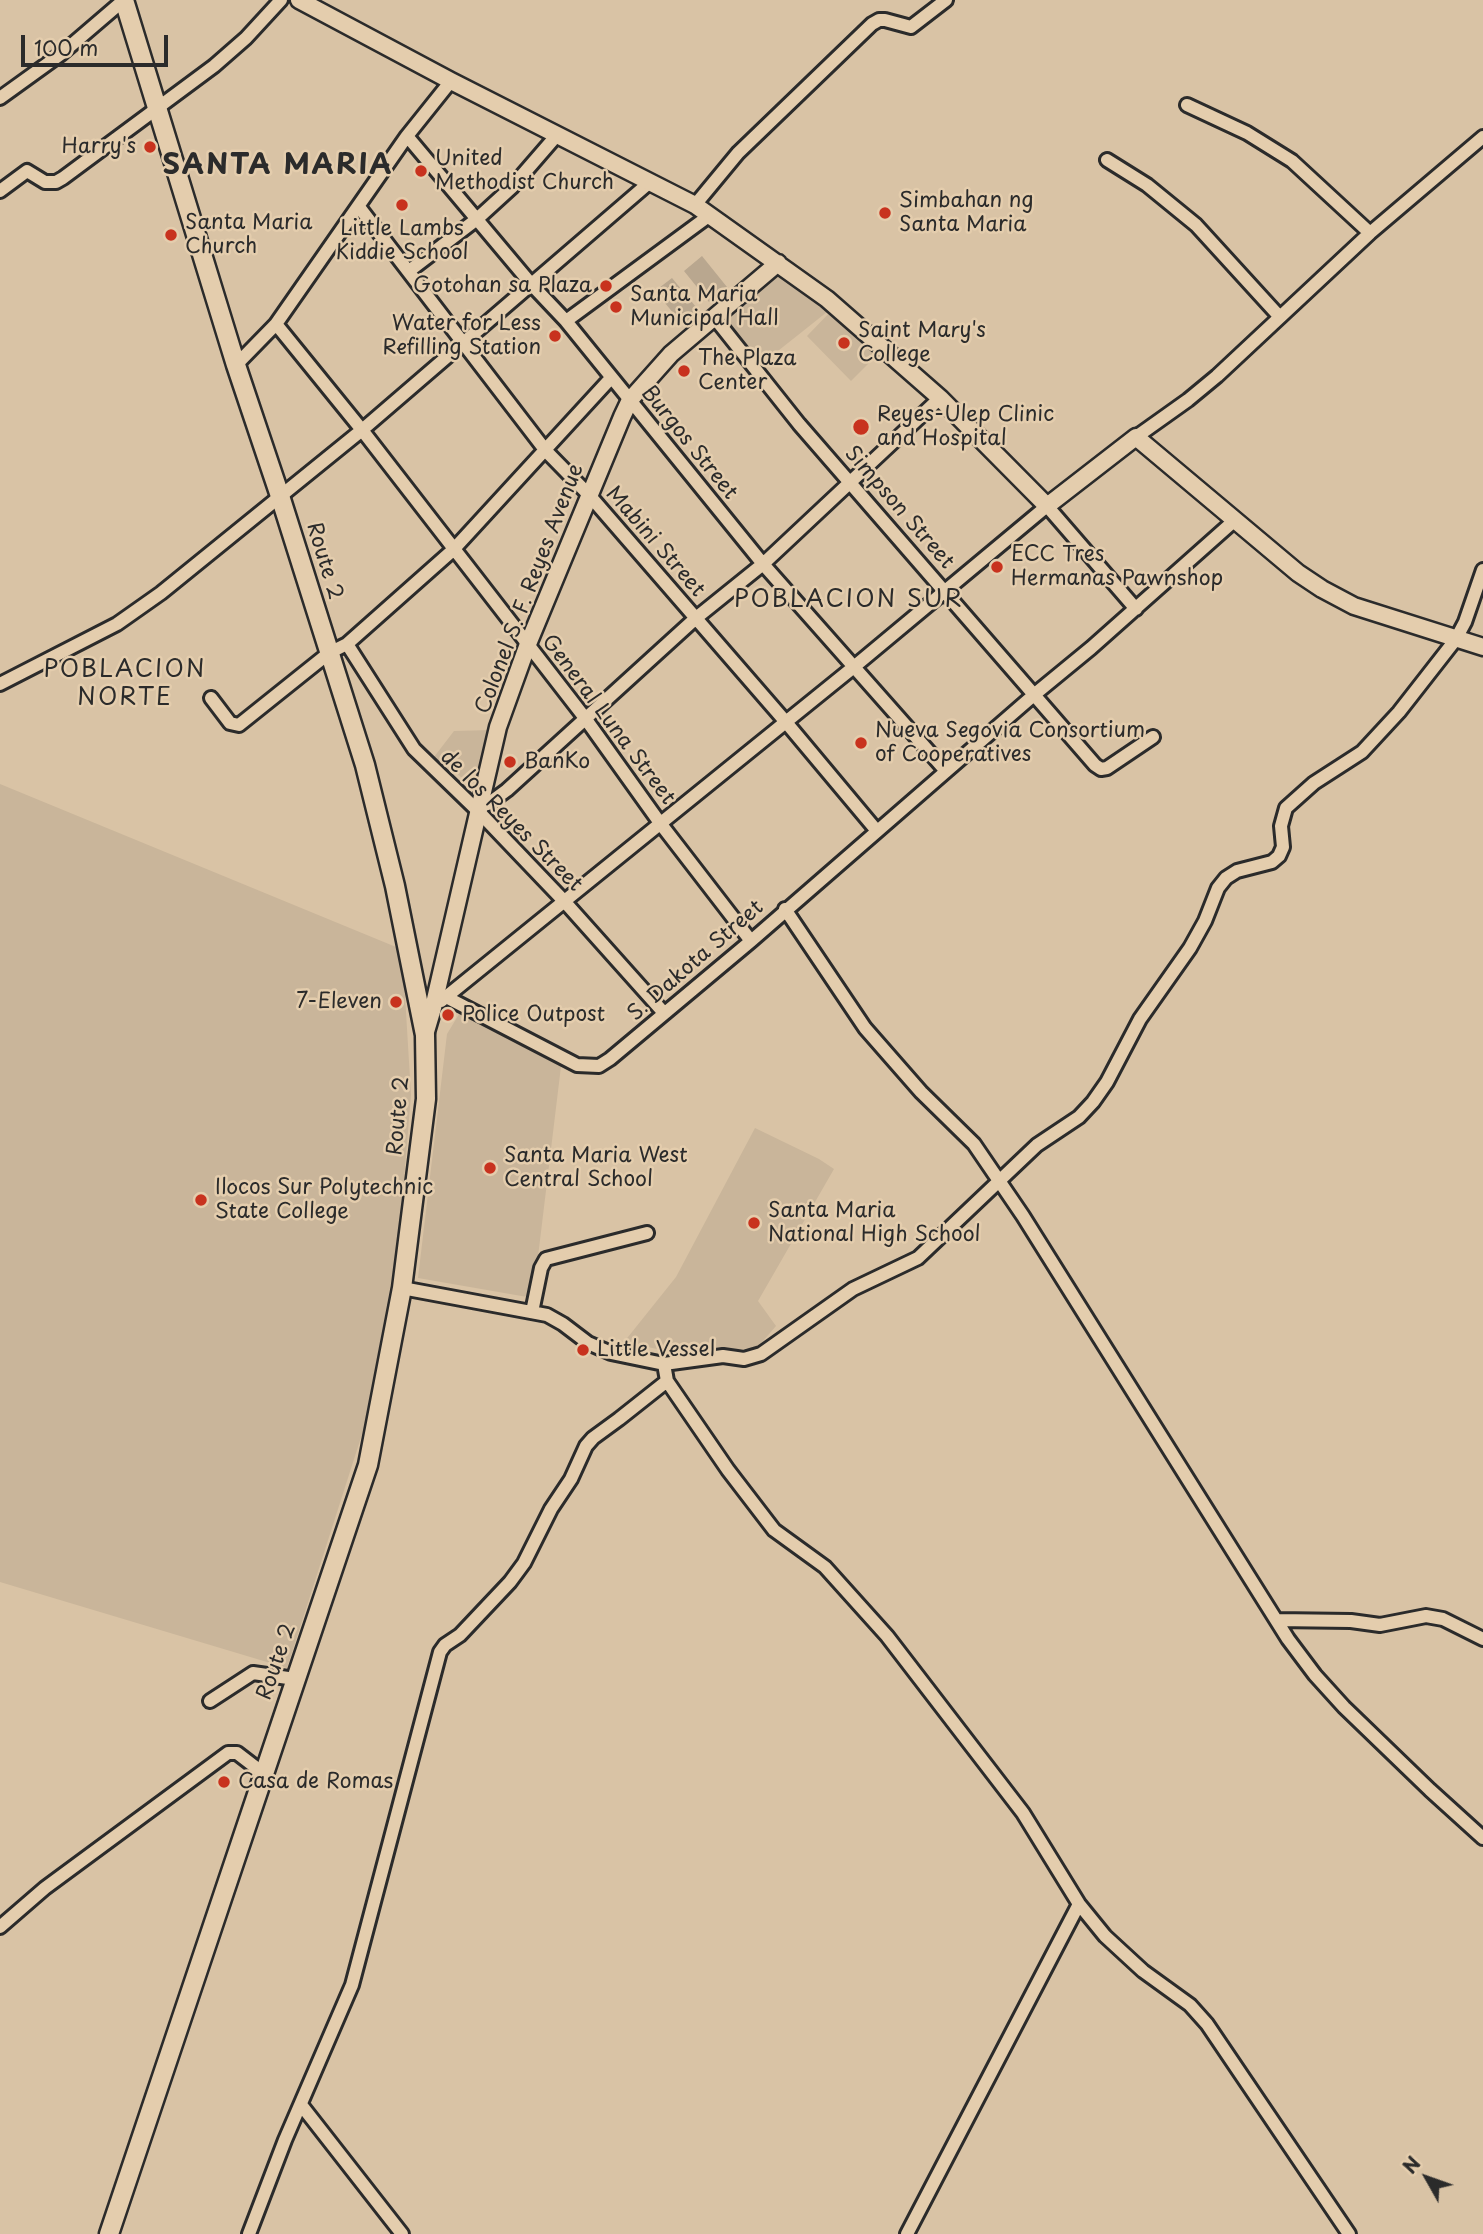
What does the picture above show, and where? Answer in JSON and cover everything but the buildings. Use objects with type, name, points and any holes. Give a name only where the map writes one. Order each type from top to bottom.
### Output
[{"type":"highway","name":"Route 2","points":[[108,2234],[368,1465],[402,1288],[426,1099],[425,1035],[365,765],[236,365],[124,0]]},
{"type":"main road","points":[[304,1],[710,215],[827,299],[940,398],[1047,506],[1136,437],[1298,573],[1354,606],[1483,648]]},
{"type":"main road","name":"Colonel S. F. Reyes Avenue","points":[[425,1035],[498,727],[528,644],[629,400],[645,379],[671,354],[778,263]]},
{"type":"street","points":[[0,97],[61,54],[124,0]]},
{"type":"street","points":[[0,191],[27,171],[45,182],[56,182],[214,66],[246,38],[281,0]]},
{"type":"street","points":[[695,205],[738,153],[872,24],[885,20],[911,27],[946,0]]},
{"type":"street","points":[[236,365],[276,324],[408,136],[452,81]]},
{"type":"street","points":[[1187,106],[1247,133],[1292,162],[1370,233]]},
{"type":"street","points":[[409,271],[477,219],[512,187],[557,135]]},
{"type":"street","name":"Burgos Street","points":[[408,136],[532,285],[566,321],[763,564],[946,771]]},
{"type":"street","points":[[1136,437],[1188,400],[1370,233],[1483,137]]},
{"type":"street","points":[[1107,160],[1147,185],[1196,225],[1279,316]]},
{"type":"street","points":[[0,684],[117,624],[161,593],[362,430],[650,182]]},
{"type":"street","name":"Mabini Street","points":[[359,207],[546,451],[590,496],[785,720],[877,831]]},
{"type":"street","points":[[566,321],[710,215]]},
{"type":"street","name":"Simpson Street","points":[[714,317],[799,424],[946,590],[1095,765],[1101,769],[1107,768],[1153,737]]},
{"type":"street","name":"General Luna Street","points":[[276,324],[362,430],[585,718],[660,823],[751,941]]},
{"type":"street","points":[[211,698],[230,723],[239,724],[330,653],[347,643],[453,550],[611,378]]},
{"type":"street","points":[[479,809],[507,790],[696,618],[763,564],[940,398]]},
{"type":"street","points":[[433,1009],[1047,506],[1136,609]]},
{"type":"street","name":"S. Dakota Street","points":[[446,997],[577,1065],[599,1066],[751,941],[1136,609],[1235,520]]},
{"type":"street","points":[[402,1288],[532,1312],[555,1320],[588,1343],[611,1353],[664,1364],[723,1356],[744,1359],[761,1354],[853,1289],[918,1258],[1001,1184],[1037,1146],[1079,1117],[1093,1101],[1107,1082],[1140,1019],[1190,948],[1205,921],[1218,888],[1226,878],[1237,871],[1272,862],[1279,856],[1283,847],[1283,817],[1291,803],[1314,783],[1362,752],[1380,735],[1456,639],[1465,622],[1483,570]]},
{"type":"street","name":"de los Reyes Street","points":[[347,643],[414,749],[479,809],[664,1013]]},
{"type":"street","points":[[785,909],[866,1028],[920,1092],[974,1144],[1023,1216],[1276,1620],[1315,1675],[1344,1707],[1483,1838]]},
{"type":"street","points":[[532,1312],[541,1268],[546,1259],[647,1233]]},
{"type":"street","points":[[664,1364],[667,1381],[701,1434],[774,1530],[825,1567],[887,1636],[1023,1813],[1079,1904],[1105,1936],[1125,1956],[1190,2005],[1207,2024],[1349,2234]]},
{"type":"street","points":[[249,2234],[285,2140],[302,2106],[352,1985],[440,1652],[510,1583],[524,1563],[551,1509],[571,1479],[593,1437],[667,1381]]},
{"type":"street","points":[[1276,1620],[1352,1621],[1380,1625],[1414,1616],[1426,1616],[1443,1619],[1483,1639]]},
{"type":"street","points":[[210,1701],[253,1674],[295,1679]]},
{"type":"street","points":[[0,1927],[35,1896],[228,1753],[237,1753],[263,1773]]},
{"type":"street","points":[[907,2234],[1079,1904]]},
{"type":"street","points":[[302,2106],[402,2234]]},
{"type":"shaded area","points":[[702,256],[727,287],[709,302],[684,271]]},
{"type":"shaded area","points":[[778,274],[795,283],[827,312],[759,366],[724,319]]},
{"type":"shaded area","points":[[672,278],[701,313],[684,326],[655,291]]},
{"type":"shaded area","name":"Saint Mary's College","points":[[835,307],[882,350],[851,381],[807,336]]},
{"type":"shaded area","points":[[493,730],[480,791],[434,757],[454,731]]},
{"type":"shaded area","name":"Ilocos Sur Polytechnic State College","points":[[0,784],[396,947],[404,979],[411,1095],[399,1240],[364,1428],[287,1668],[0,1582]]},
{"type":"shaded area","name":"Santa Maria West Central School","points":[[464,1006],[562,1058],[533,1298],[418,1278],[447,1034]]},
{"type":"shaded area","name":"Santa Maria National High School","points":[[755,1128],[834,1169],[758,1301],[776,1326],[757,1348],[676,1353],[624,1342],[676,1277]]},
{"type":"place","name":"Harry's","points":[[150,147]]},
{"type":"place","name":"United Methodist Church","points":[[421,171]]},
{"type":"place","name":"Little Lambs Kiddie School","points":[[402,205]]},
{"type":"place","name":"Simbahan ng Santa Maria","points":[[885,213]]},
{"type":"place","name":"Santa Maria Church","points":[[171,235]]},
{"type":"place","name":"Gotohan sa Plaza","points":[[606,286]]},
{"type":"place","name":"Santa Maria Municipal Hall","points":[[616,307]]},
{"type":"place","name":"Water for Less Refilling Station","points":[[555,336]]},
{"type":"place","name":"Saint Mary's College","points":[[844,343]]},
{"type":"place","name":"The Plaza Center","points":[[684,371]]},
{"type":"place","name":"Reyes-Ulep Clinic and Hospital","points":[[861,427]]},
{"type":"place","name":"ECC Tres Hermanas Pawnshop","points":[[997,567]]},
{"type":"place","name":"Nueva Segovia Consortium of Cooperatives","points":[[861,743]]},
{"type":"place","name":"BanKo","points":[[510,762]]},
{"type":"place","name":"7-Eleven","points":[[396,1002]]},
{"type":"place","name":"Police Outpost","points":[[448,1015]]},
{"type":"place","name":"Santa Maria West Central School","points":[[490,1168]]},
{"type":"place","name":"Ilocos Sur Polytechnic State College","points":[[201,1200]]},
{"type":"place","name":"Santa Maria National High School","points":[[754,1223]]},
{"type":"place","name":"Little Vessel","points":[[583,1350]]},
{"type":"place","name":"Casa de Romas","points":[[224,1782]]},
{"type":"district","name":"SANTA MARIA","points":[[278,166]]},
{"type":"district","name":"POBLACION SUR","points":[[849,600]]},
{"type":"district","name":"POBLACION NORTE","points":[[125,684]]}]
